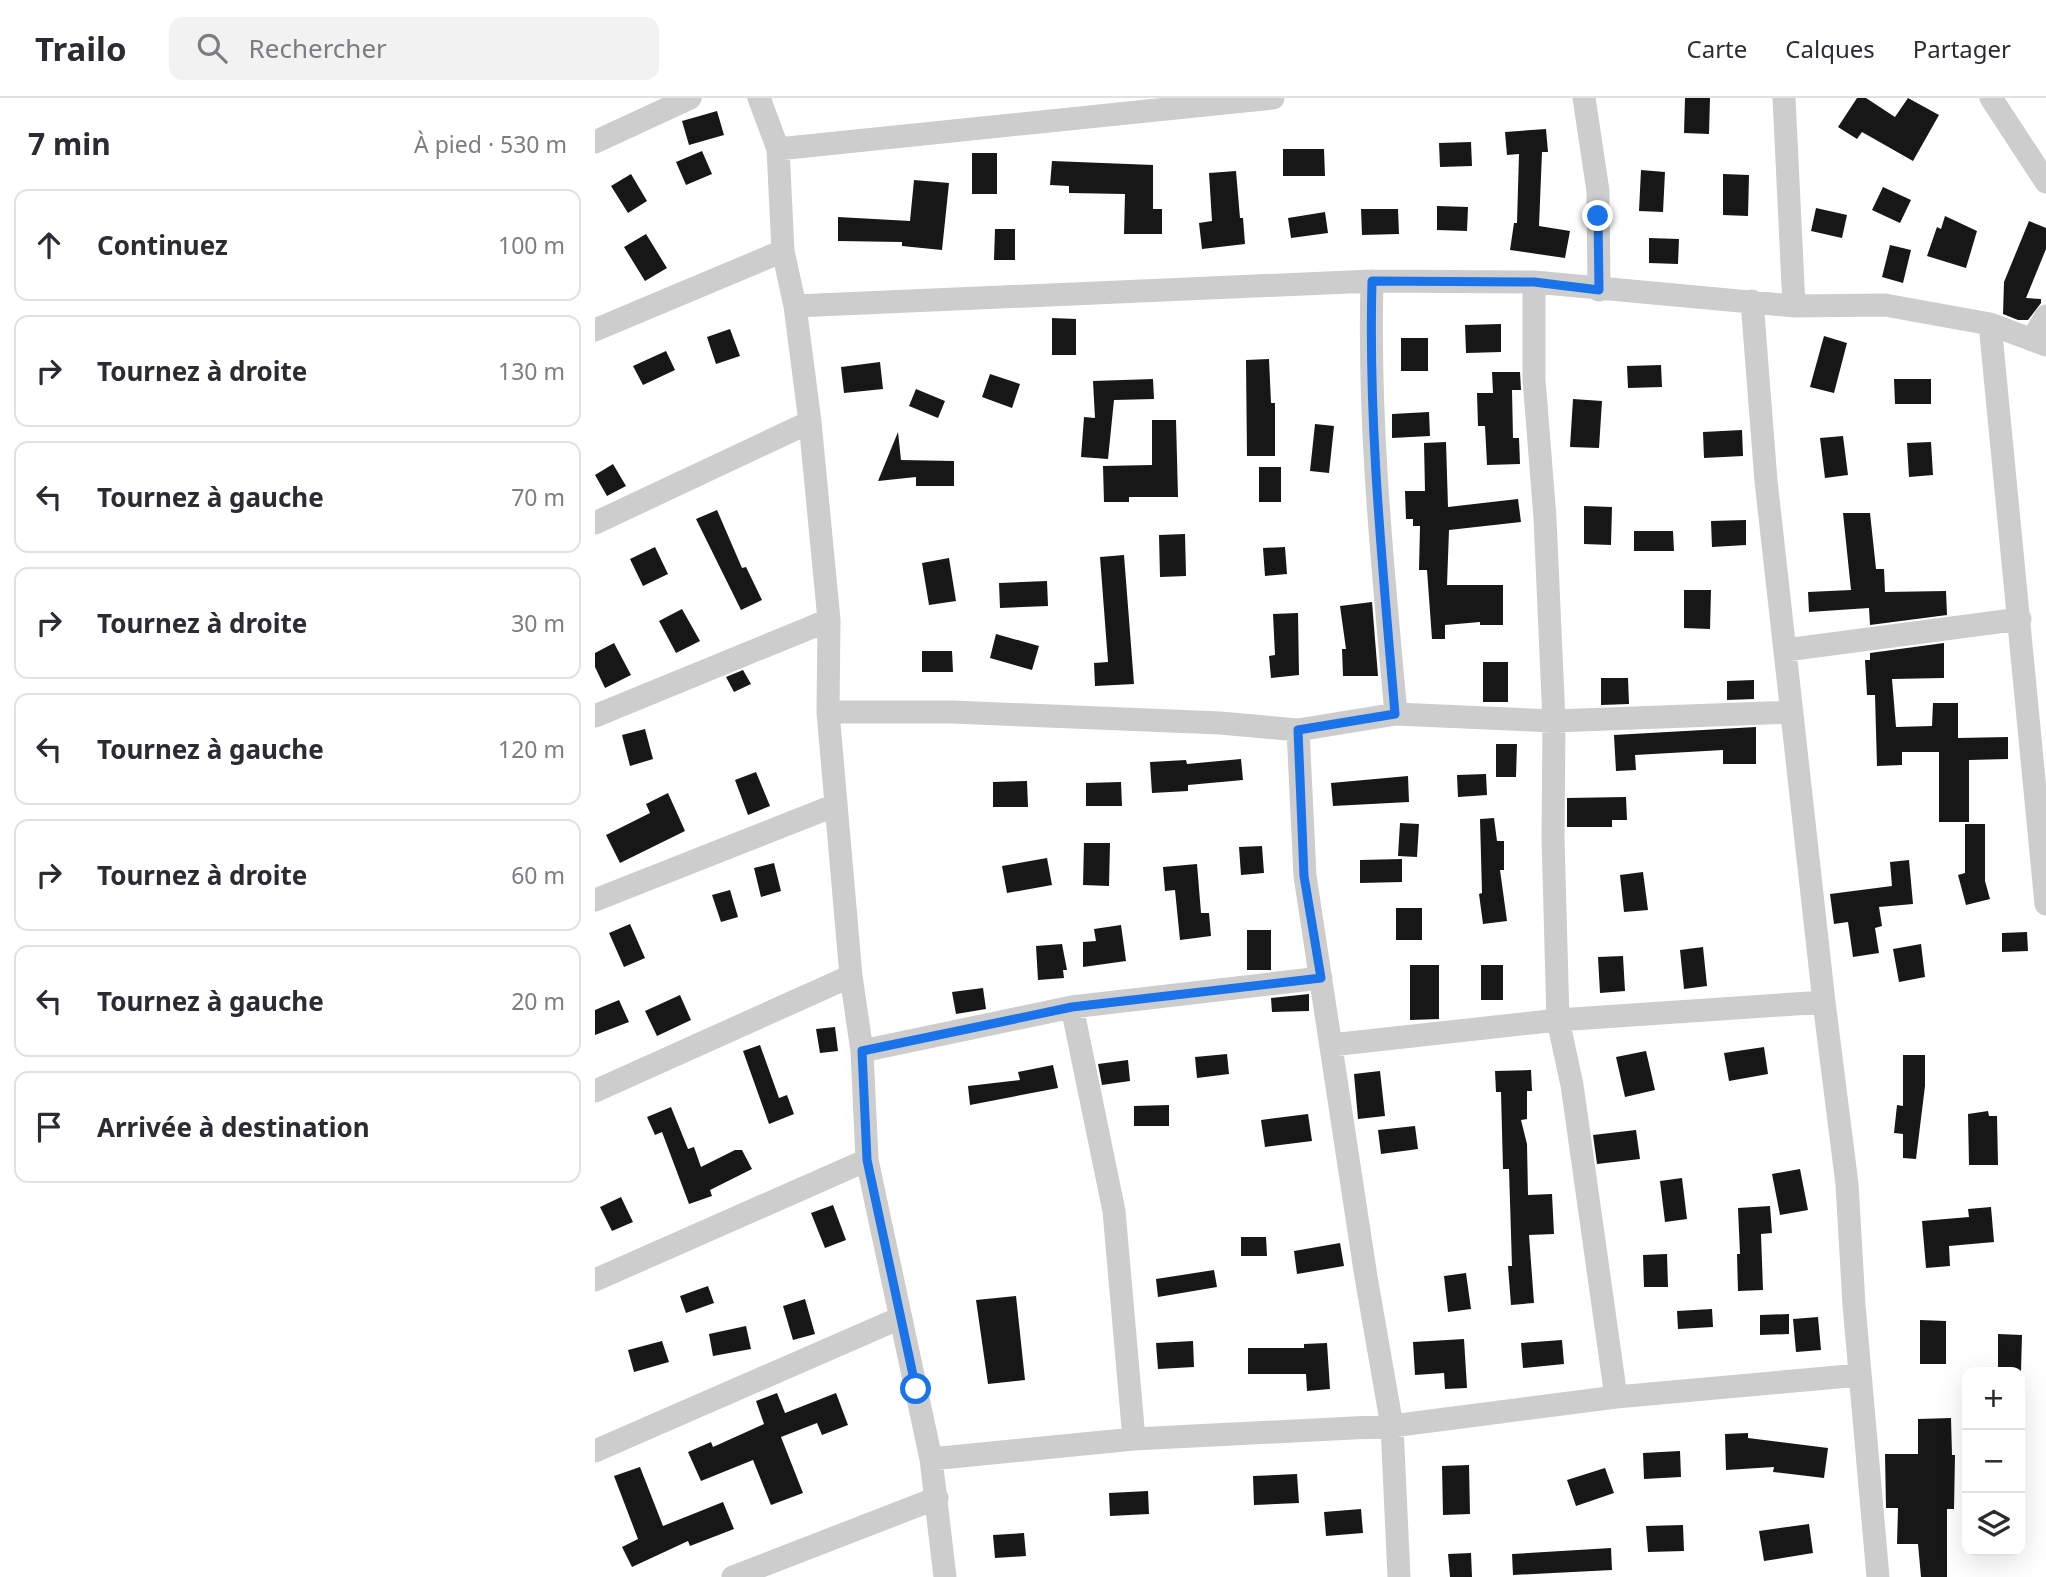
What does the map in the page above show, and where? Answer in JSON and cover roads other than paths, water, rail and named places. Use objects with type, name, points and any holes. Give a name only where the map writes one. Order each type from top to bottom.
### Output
[{"type":"street","points":[[595,142],[690,98]]},
{"type":"street","points":[[759,98],[778,149],[783,251],[796,306],[810,422],[829,620],[828,712],[851,976],[862,1051],[867,1160],[931,1459],[945,1577]]},
{"type":"street","points":[[778,149],[1216,100],[1272,98]]},
{"type":"street","points":[[1584,98],[1598,191],[1599,290]]},
{"type":"street","points":[[1783,98],[1794,306]]},
{"type":"street","points":[[1991,98],[2046,182]]},
{"type":"street","points":[[595,330],[783,251]]},
{"type":"street","points":[[796,306],[1372,281],[1534,282],[1794,306],[1885,305],[1990,324],[2039,343],[2046,316]]},
{"type":"street","points":[[1372,281],[1370,346],[1379,524],[1395,714]]},
{"type":"street","points":[[1534,282],[1534,379],[1545,518],[1554,721],[1553,838],[1558,1020],[1572,1085],[1616,1397]]},
{"type":"street","points":[[1752,301],[1766,481],[1823,1003],[1847,1184],[1878,1577]]},
{"type":"street","points":[[1990,324],[2046,904]]},
{"type":"street","points":[[595,523],[810,422]]},
{"type":"street","points":[[595,716],[829,620]]},
{"type":"street","points":[[1786,650],[2020,620]]},
{"type":"street","points":[[828,712],[952,712],[1113,718],[1298,730],[1395,714],[1554,721],[1792,712]]},
{"type":"street","points":[[1298,730],[1304,876],[1366,1277],[1392,1426],[1399,1577]]},
{"type":"street","points":[[595,900],[836,805]]},
{"type":"street","points":[[595,1091],[851,976]]},
{"type":"street","points":[[862,1051],[1072,1007],[1321,978]]},
{"type":"street","points":[[1331,1045],[1558,1020],[1823,1003]]},
{"type":"street","points":[[1072,1007],[1114,1211],[1134,1439]]},
{"type":"street","points":[[595,1280],[867,1160]]},
{"type":"street","points":[[595,1451],[901,1318]]},
{"type":"street","points":[[931,1459],[1134,1439],[1392,1426],[1616,1397],[1860,1375]]},
{"type":"street","points":[[733,1577],[937,1498]]}]
